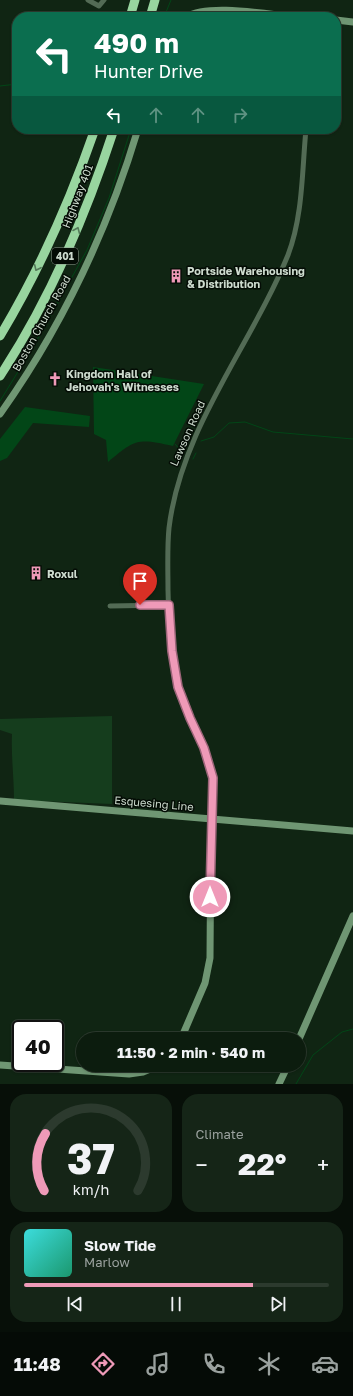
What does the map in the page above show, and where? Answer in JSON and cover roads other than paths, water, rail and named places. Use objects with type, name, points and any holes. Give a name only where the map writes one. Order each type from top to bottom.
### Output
[{"type":"highway","points":[[131,12],[135,0]]},
{"type":"highway","points":[[151,12],[155,0]]},
{"type":"highway","name":"Highway 401","points":[[0,336],[34,276],[51,239],[93,134]]},
{"type":"highway","name":"Highway 401","points":[[0,376],[52,283],[70,246],[90,200],[112,134]]},
{"type":"street","points":[[88,0],[99,6],[104,0]]},
{"type":"street","points":[[196,12],[210,10],[235,12]]},
{"type":"street","points":[[341,21],[353,22]]},
{"type":"street","name":"Boston Church Road","points":[[0,414],[43,345],[88,259],[112,205],[136,134]]},
{"type":"street","name":"Lawson Road","points":[[184,1032],[206,979],[210,958],[211,819],[214,798],[213,778],[204,748],[178,687],[172,651],[169,605],[169,530],[173,501],[183,467],[288,255],[297,222],[306,134]]},
{"type":"street","points":[[110,606],[169,605]]},
{"type":"street","name":"Esquesing Line","points":[[0,801],[353,831]]},
{"type":"street","points":[[302,1032],[353,916]]},
{"type":"street","points":[[0,1065],[76,1070]]},
{"type":"street","points":[[100,1072],[129,1074],[143,1072]]},
{"type":"street","points":[[279,1084],[285,1072]]},
{"type":"waterway","points":[[166,12],[171,0]]},
{"type":"waterway","points":[[0,86],[12,85]]},
{"type":"waterway","points":[[0,401],[32,349],[87,250],[109,198],[129,134]]},
{"type":"waterway","points":[[201,441],[214,437],[229,423],[245,422],[273,432],[353,439]]},
{"type":"waterway","points":[[175,444],[181,451]]},
{"type":"waterway","points":[[193,459],[196,453]]},
{"type":"waterway","points":[[296,1084],[313,1055],[342,1032],[353,1029]]},
{"type":"place","name":"Portside Warehousing & Distribution","points":[[176,276]]},
{"type":"place","name":"Kingdom Hall of Jehovah's Witnesses","points":[[55,379]]},
{"type":"place","name":"Roxul","points":[[36,573]]}]
